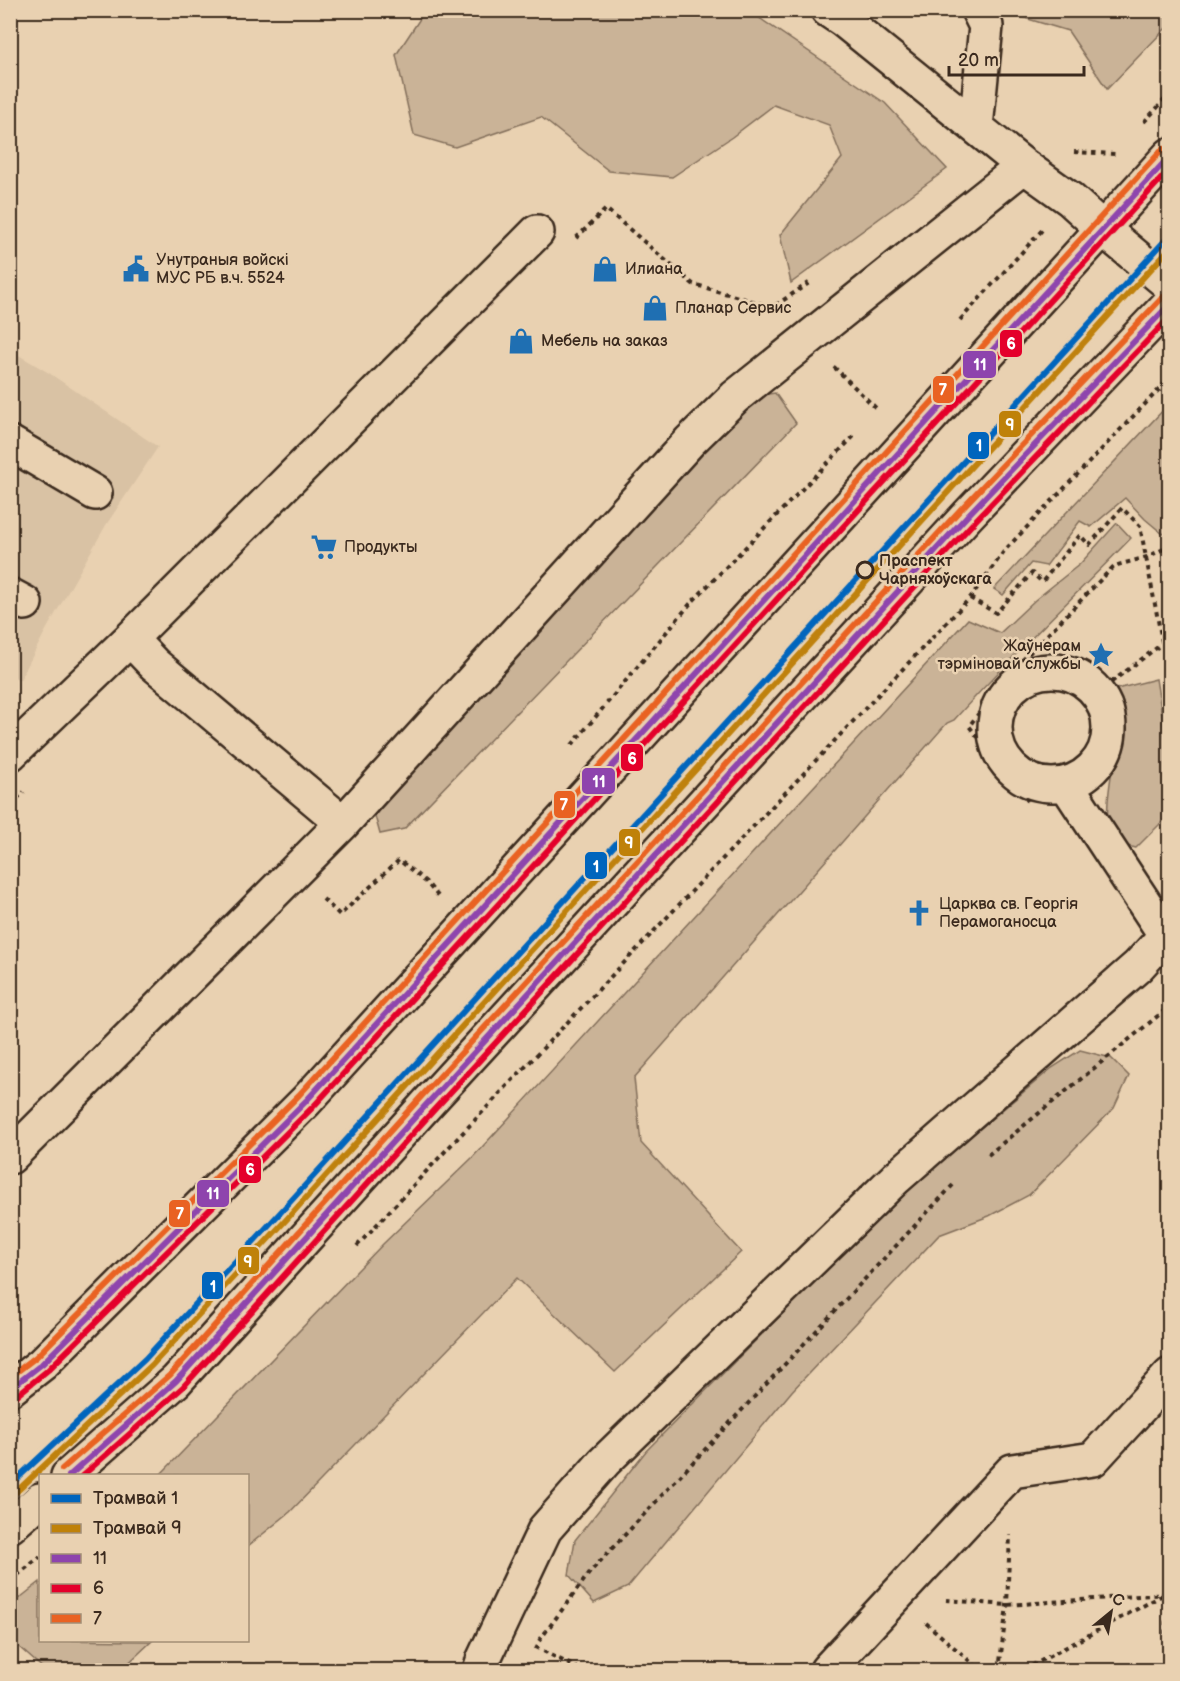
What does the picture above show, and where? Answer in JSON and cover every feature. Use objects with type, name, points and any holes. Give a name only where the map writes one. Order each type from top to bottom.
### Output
[{"type":"main road","points":[[976,127],[986,26],[978,10]]},
{"type":"main road","points":[[843,14],[976,127],[1070,199],[1170,285]]},
{"type":"main road","points":[[10,1389],[42,1364],[306,1101],[1170,155]]},
{"type":"main road","points":[[10,1156],[343,823],[690,441],[720,411],[806,339],[1024,166]]},
{"type":"main road","points":[[10,754],[130,639],[537,232]]},
{"type":"main road","points":[[70,1474],[176,1381],[945,541],[1170,303]]},
{"type":"main road","points":[[10,442],[94,493]]},
{"type":"main road","points":[[130,639],[154,664],[343,823]]},
{"type":"main road","points":[[1058,670],[1082,678],[1097,693],[1107,711],[1110,727],[1109,741],[1103,756],[1091,772],[1066,784],[1047,786],[1026,780],[1009,767],[998,747],[995,721],[1003,698],[1016,683],[1034,673],[1058,670]]},
{"type":"main road","points":[[480,1671],[545,1529],[604,1462],[896,1178],[1138,966],[1168,936],[1066,784]]},
{"type":"main road","points":[[827,1671],[1012,1472],[1093,1459],[1170,1375]]},
{"type":"main road","points":[[10,1526],[39,1501]]},
{"type":"path","points":[[1070,152],[1115,154]]},
{"type":"path","points":[[572,243],[606,209],[693,284],[773,308],[812,281]]},
{"type":"path","points":[[834,366],[879,411]]},
{"type":"path","points":[[350,1254],[435,1161],[970,598],[1005,550],[1170,378]]},
{"type":"path","points":[[970,598],[996,613],[1032,573],[1042,582],[1080,535],[1089,545],[1122,508],[1140,526],[1170,683]]},
{"type":"path","points":[[1147,557],[1170,546]]},
{"type":"path","points":[[1097,693],[1163,643]]},
{"type":"path","points":[[10,805],[27,789]]},
{"type":"path","points":[[317,894],[340,915],[399,860],[426,882],[442,901]]},
{"type":"path","points":[[986,1157],[1170,1005]]},
{"type":"path","points":[[530,1655],[591,1572],[958,1179]]},
{"type":"path","points":[[999,1671],[1007,1605],[1012,1472]]},
{"type":"path","points":[[10,1581],[39,1558]]},
{"type":"path","points":[[1164,1671],[1170,1572]]},
{"type":"path","points":[[895,1596],[1007,1605],[1167,1594]]},
{"type":"path","points":[[1024,1671],[1167,1594]]},
{"type":"path","points":[[895,1596],[980,1671]]},
{"type":"path","points":[[534,1647],[576,1669]]},
{"type":"path","points":[[10,1665],[15,1671]]},
{"type":"shaded area","points":[[1020,10],[1169,11],[1169,25],[1107,89],[1068,31],[1018,16]]},
{"type":"shaded area","points":[[425,11],[749,11],[885,103],[947,169],[791,283],[780,235],[842,158],[829,125],[774,105],[732,137],[672,177],[609,171],[541,117],[455,147],[414,135],[396,55]]},
{"type":"shaded area","points":[[10,350],[49,373],[158,447],[106,525],[20,680],[10,675]]},
{"type":"shaded area","points":[[775,393],[796,423],[404,829],[380,834],[375,816],[402,774],[749,397]]},
{"type":"shaded area","points":[[1169,404],[1169,530],[1163,534],[1125,498],[1091,527],[1080,521],[1046,566],[1031,563],[1003,595],[994,589]]},
{"type":"shaded area","points":[[1117,523],[1131,538],[954,720],[947,723],[634,1078],[641,1143],[741,1252],[615,1372],[517,1278],[290,1512],[249,1545],[249,1474],[161,1474],[383,1244],[472,1158],[968,619],[1000,633],[1035,600],[1080,564]]},
{"type":"shaded area","points":[[1156,679],[1169,759],[1169,815],[1136,848],[1117,841],[1109,826],[1108,801],[1117,728],[1109,691]]},
{"type":"shaded area","points":[[1080,1050],[1111,1058],[1129,1076],[1114,1108],[1029,1195],[989,1216],[939,1235],[792,1391],[628,1587],[594,1603],[569,1575],[575,1540],[646,1451],[894,1201],[1052,1068]]},
{"type":"shaded area","points":[[39,1583],[39,1642],[151,1642],[121,1670],[45,1670],[11,1640],[11,1605]]},
{"type":"tram line","name":"1","points":[[10,1485],[145,1359],[1170,235]]},
{"type":"tram line","name":"9","points":[[16,1492],[152,1365],[1170,248]]},
{"type":"transit line","name":"7","points":[[10,1377],[36,1357],[299,1095],[1163,149]]},
{"type":"transit line","name":"11","points":[[10,1389],[42,1364],[306,1101],[1170,156]]},
{"type":"transit line","name":"6","points":[[16,1396],[48,1370],[313,1107],[1170,169]]},
{"type":"transit line","name":"7","points":[[62,1469],[170,1375],[419,1099],[961,509],[1163,297]]},
{"type":"transit line","name":"11","points":[[71,1474],[176,1381],[968,515],[1170,304]]},
{"type":"transit line","name":"6","points":[[84,1474],[183,1387],[975,521],[1170,317]]},
{"type":"place","name":"Унутраныя войскі МУС РБ в.ч. 5524","points":[[136,269]]},
{"type":"place","name":"Илиана","points":[[605,269]]},
{"type":"place","name":"Планар Сервис","points":[[655,308]]},
{"type":"place","name":"Мебель на заказ","points":[[521,341]]},
{"type":"place","name":"Продукты","points":[[324,547]]},
{"type":"place","name":"Праспект Чарняхоўскага","points":[[865,570]]},
{"type":"place","name":"Жаўнерам тэрміновай службы","points":[[1101,655]]},
{"type":"place","name":"Царква св. Георгія Перамоганосца","points":[[919,913]]}]
